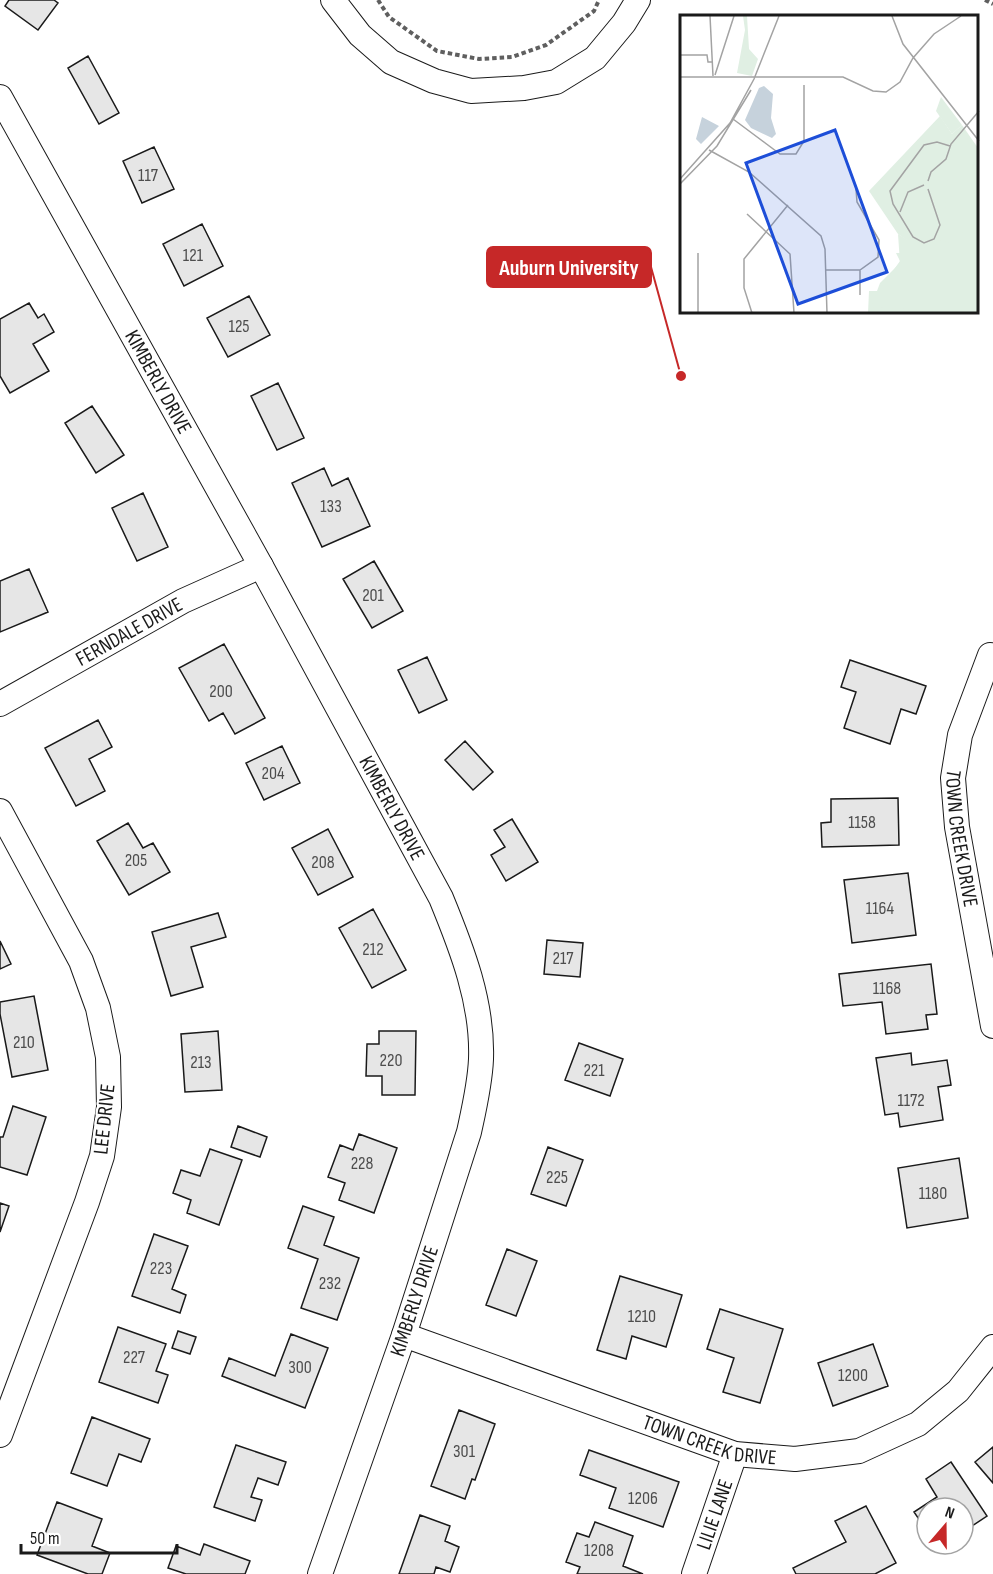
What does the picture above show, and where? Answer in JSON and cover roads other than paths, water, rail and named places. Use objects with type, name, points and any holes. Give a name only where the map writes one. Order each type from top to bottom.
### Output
[{"type":"street","points":[[333,0],[360,35],[391,62],[434,81],[471,91],[524,88],[556,82],[595,58],[624,23],[638,0]]},
{"type":"street","name":"KIMBERLY DRIVE","points":[[0,97],[261,566],[441,898],[459,942],[473,989],[481,1060],[475,1108],[404,1335],[320,1574]]},
{"type":"street","name":"FERNDALE DRIVE","points":[[0,704],[183,601],[261,566]]},
{"type":"street","name":"TOWN CREEK DRIVE","points":[[990,655],[960,735],[953,778],[957,827],[993,1026]]},
{"type":"street","name":"LEE DRIVE","points":[[0,811],[81,961],[98,1008],[106,1047],[109,1107],[102,1156],[87,1202],[0,1435]]},
{"type":"street","name":"TOWN CREEK DRIVE","points":[[404,1335],[735,1454],[795,1459],[859,1450],[918,1424],[958,1391],[993,1347]]},
{"type":"street","name":"LILIE LANE","points":[[694,1574],[735,1454]]},
{"type":"place","name":"Auburn University","points":[[681,376]]}]
